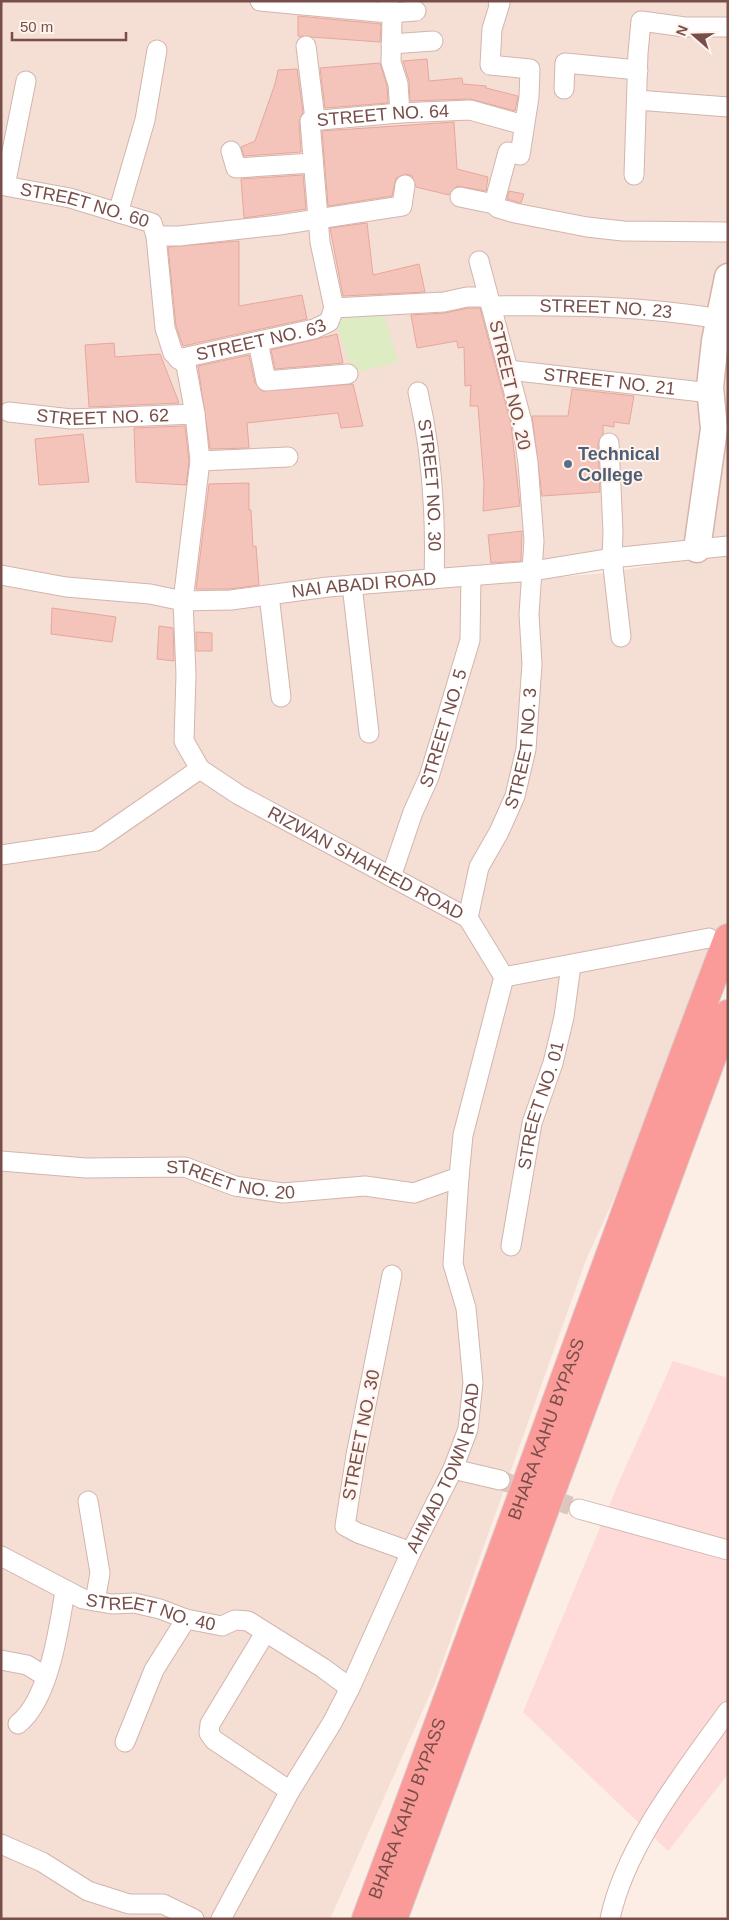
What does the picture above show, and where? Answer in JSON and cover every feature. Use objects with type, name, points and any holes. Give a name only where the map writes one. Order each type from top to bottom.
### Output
[{"type":"highway","name":"BHARA KAHU BYPASS","points":[[366,1919],[447,1705],[718,938]]},
{"type":"highway","name":"BHARA KAHU BYPASS","points":[[393,1919],[728,1014]]},
{"type":"street","points":[[260,1],[388,7],[416,11]]},
{"type":"street","points":[[494,204],[508,152],[520,155],[529,97],[530,69],[490,65],[492,29],[500,3],[498,1]]},
{"type":"street","points":[[388,7],[392,19],[391,62],[398,84],[400,113]]},
{"type":"street","points":[[634,175],[641,21],[685,27],[728,27]]},
{"type":"street","points":[[391,44],[433,41]]},
{"type":"street","points":[[306,46],[315,119]]},
{"type":"street","points":[[118,213],[145,120],[157,50]]},
{"type":"street","points":[[564,89],[565,63],[638,70]]},
{"type":"street","name":"STREET NO. 60","points":[[26,81],[3,186],[70,198],[152,223],[156,236],[165,328],[173,353],[186,365],[195,414],[200,461],[183,601]]},
{"type":"street","points":[[637,100],[728,107]]},
{"type":"street","name":"STREET NO. 64","points":[[334,308],[320,242],[310,121],[315,119],[354,118],[400,113],[470,110],[524,125]]},
{"type":"street","points":[[231,151],[236,168],[313,163]]},
{"type":"street","points":[[156,236],[180,236],[318,219],[402,206],[405,185]]},
{"type":"street","points":[[460,197],[494,204],[498,208],[515,213],[587,227],[623,231],[728,232]]},
{"type":"street","name":"STREET NO. 20","points":[[479,261],[522,422],[528,463],[534,541],[533,571]]},
{"type":"street","points":[[697,549],[714,429],[711,393],[715,341],[728,277]]},
{"type":"street","name":"STREET NO. 23","points":[[334,308],[444,302],[467,297],[489,301],[669,310],[720,319]]},
{"type":"street","name":"STREET NO. 63","points":[[178,359],[206,351],[258,342],[314,329],[329,322],[334,308]]},
{"type":"street","points":[[258,342],[266,381],[348,374]]},
{"type":"street","name":"STREET NO. 21","points":[[508,370],[711,393]]},
{"type":"street","name":"STREET NO. 30","points":[[418,392],[423,415],[433,504],[435,540],[434,579]]},
{"type":"street","name":"STREET NO. 62","points":[[9,412],[70,420],[195,414]]},
{"type":"street","points":[[609,443],[613,532],[612,558],[621,637]]},
{"type":"street","points":[[200,461],[288,458]]},
{"type":"street","name":"NAI ABADI ROAD","points":[[1,575],[66,587],[150,594],[183,601],[231,600],[352,585],[533,571],[612,558],[728,546]]},
{"type":"street","name":"STREET NO. 3","points":[[468,918],[479,867],[500,832],[515,796],[526,749],[532,664],[529,614],[533,571]]},
{"type":"street","name":"STREET NO. 5","points":[[391,877],[413,812],[429,777],[470,640],[471,576]]},
{"type":"street","points":[[352,585],[369,733]]},
{"type":"street","points":[[269,595],[282,697]]},
{"type":"street","name":"RIZWAN SHAHEED ROAD","points":[[183,601],[186,675],[184,741],[200,769],[239,795],[468,918],[504,977]]},
{"type":"street","points":[[1,855],[96,841],[200,769]]},
{"type":"street","points":[[504,977],[718,938]]},
{"type":"street","name":"STREET NO. 01","points":[[510,1246],[532,1123],[553,1063],[564,1017],[571,965]]},
{"type":"street","name":"AHMAD TOWN ROAD","points":[[221,1919],[290,1791],[332,1723],[350,1688],[410,1552],[453,1469],[468,1429],[473,1383],[466,1308],[453,1264],[459,1177],[463,1135],[504,977]]},
{"type":"street","name":"STREET NO. 20","points":[[1,1162],[86,1168],[184,1167],[235,1186],[283,1193],[365,1186],[414,1193],[459,1177]]},
{"type":"street","name":"STREET NO. 30","points":[[392,1276],[356,1455],[345,1526],[358,1533],[410,1552]]},
{"type":"street","points":[[453,1469],[500,1480]]},
{"type":"street","points":[[88,1501],[100,1573],[95,1600]]},
{"type":"street","points":[[579,1509],[728,1550]]},
{"type":"street","name":"STREET NO. 40","points":[[1,1556],[83,1599],[112,1604],[134,1603],[160,1609],[186,1619],[222,1626],[235,1620],[248,1621],[323,1668],[350,1688]]},
{"type":"street","points":[[18,1724],[25,1718],[37,1698],[53,1656],[65,1591]]},
{"type":"street","points":[[125,1742],[154,1670],[186,1619]]},
{"type":"street","points":[[265,1633],[217,1711],[208,1732],[214,1740],[290,1791]]},
{"type":"street","points":[[1,1660],[27,1665],[45,1676]]},
{"type":"street","points":[[610,1919],[629,1867],[654,1818],[670,1791],[728,1712]]},
{"type":"street","points":[[1,1844],[42,1862],[88,1891],[129,1904],[163,1904],[194,1919]]},
{"type":"shaded area","points":[[1,1],[728,1],[728,947],[586,1260],[435,1683],[330,1919],[1,1919]],"holes":[[[717,553],[614,572],[488,584]]]},
{"type":"shaded area","points":[[673,1361],[728,1378],[728,1774],[668,1851],[523,1712],[622,1475]]},
{"type":"green space","points":[[384,314],[398,362],[353,373],[335,320]]},
{"type":"building","points":[[298,16],[381,24],[380,42],[298,36]]},
{"type":"building","points":[[427,59],[429,81],[462,78],[463,84],[486,86],[486,88],[518,96],[515,111],[470,99],[410,101],[409,81],[403,61]]},
{"type":"building","points":[[380,63],[387,86],[388,103],[325,108],[320,68]]},
{"type":"building","points":[[297,69],[303,112],[299,122],[301,152],[244,156],[241,147],[255,141],[278,70]]},
{"type":"building","points":[[454,122],[457,169],[488,177],[486,191],[457,186],[449,195],[416,187],[412,176],[406,174],[396,178],[392,196],[328,206],[322,131]]},
{"type":"building","points":[[303,175],[306,209],[244,218],[241,179]]},
{"type":"building","points":[[509,191],[524,194],[521,203],[507,199]]},
{"type":"building","points":[[367,223],[373,275],[419,264],[425,292],[343,296],[330,228]]},
{"type":"building","points":[[239,241],[239,306],[302,295],[307,319],[183,346],[176,326],[168,247]]},
{"type":"building","points":[[468,308],[480,308],[511,424],[520,506],[483,511],[484,484],[478,406],[470,406],[471,385],[465,386],[464,347],[458,348],[457,341],[417,348],[411,315],[445,313]]},
{"type":"building","points":[[337,334],[343,363],[275,369],[271,350]]},
{"type":"building","points":[[114,343],[115,357],[160,354],[179,403],[89,407],[85,345]]},
{"type":"building","points":[[249,355],[255,383],[262,391],[353,384],[363,426],[341,428],[338,413],[247,423],[249,448],[210,449],[198,366]]},
{"type":"building","name":"Technical College","points":[[572,389],[634,396],[629,424],[614,422],[614,427],[603,425],[603,434],[598,444],[600,492],[542,496],[532,416],[568,416]]},
{"type":"building","points":[[185,426],[189,461],[186,485],[136,482],[134,428]]},
{"type":"building","points":[[83,434],[89,482],[39,485],[35,439]]},
{"type":"building","points":[[249,483],[249,510],[251,510],[253,547],[256,546],[259,585],[230,589],[196,589],[209,484]]},
{"type":"building","points":[[522,531],[521,561],[491,563],[488,535]]},
{"type":"building","points":[[52,608],[116,617],[112,642],[51,634]]},
{"type":"building","points":[[159,626],[173,628],[174,661],[157,659]]},
{"type":"building","points":[[196,632],[212,633],[212,651],[196,651]]},
{"type":"tunnel","points":[[500,1480],[579,1509]]},
{"type":"place","name":"Technical College","points":[[568,464]]}]
